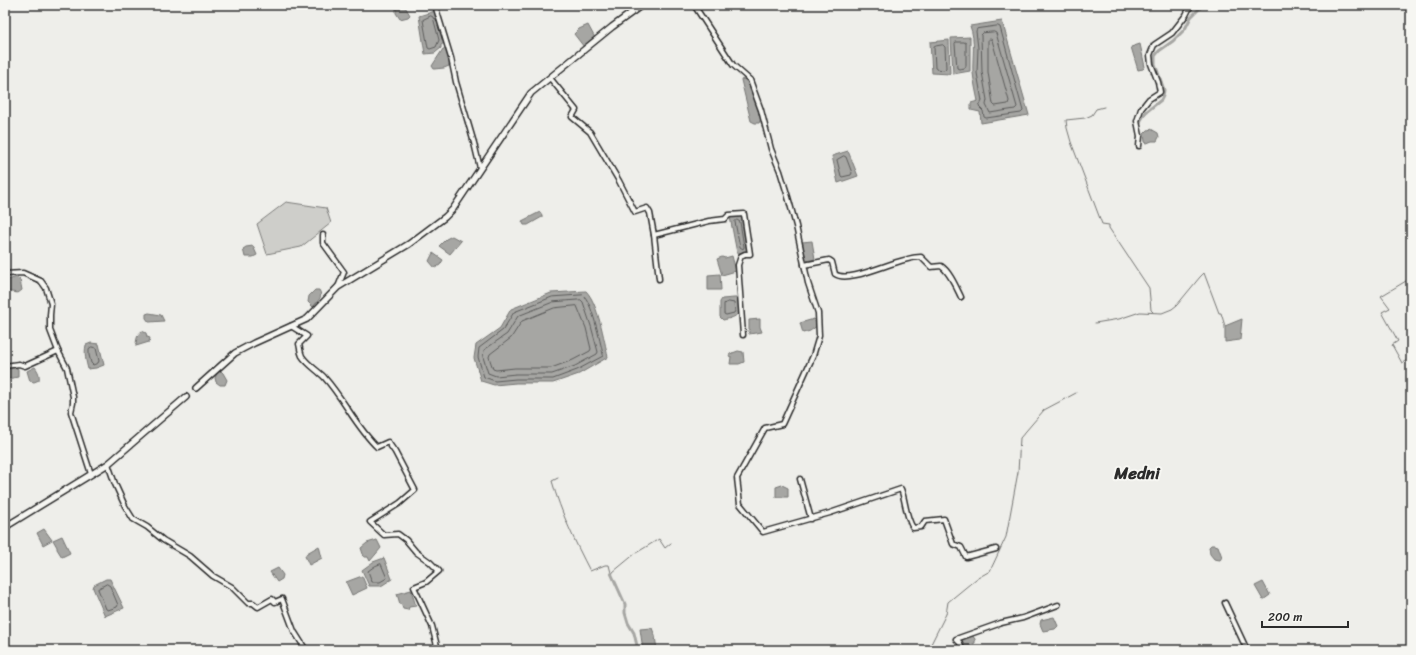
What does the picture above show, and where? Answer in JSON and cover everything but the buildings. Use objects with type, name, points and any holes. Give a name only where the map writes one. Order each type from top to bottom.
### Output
[{"type":"main road","points":[[196,388],[235,353],[307,319],[338,287],[409,244],[445,217],[453,208],[530,93],[642,5]]},
{"type":"main road","points":[[5,528],[108,464],[186,397]]},
{"type":"street","points":[[435,5],[451,58],[456,82],[474,142],[480,168]]},
{"type":"street","points":[[629,5],[631,13]]},
{"type":"street","points":[[694,5],[733,65],[750,80],[761,110],[771,149],[788,197],[804,265],[818,313],[819,336],[813,356],[782,424],[765,428],[737,478],[740,504],[763,532],[811,519],[901,488],[905,498],[906,514],[912,528],[921,527],[925,521],[944,519],[953,544],[961,547],[966,557],[996,549]]},
{"type":"street","points":[[1139,146],[1140,136],[1137,121],[1141,109],[1149,99],[1160,92],[1151,64],[1150,54],[1154,45],[1172,33],[1186,15],[1191,5]]},
{"type":"street","points":[[550,78],[576,110],[572,117],[590,132],[619,181],[635,212],[646,208],[650,213],[659,279]]},
{"type":"street","points":[[654,235],[709,221],[725,219],[729,215],[744,214],[750,254],[740,256],[738,266],[743,335]]},
{"type":"street","points":[[324,235],[322,244],[344,272],[338,287]]},
{"type":"street","points":[[804,265],[829,260],[832,262],[835,274],[842,277],[864,274],[903,260],[921,257],[925,260],[928,266],[940,266],[944,268],[961,297]]},
{"type":"street","points":[[5,274],[23,273],[41,281],[51,304],[50,330],[58,351],[67,368],[73,403],[71,412],[91,474]]},
{"type":"street","points":[[291,326],[307,336],[300,344],[302,356],[324,378],[346,405],[364,433],[372,442],[377,447],[388,442],[415,490],[400,503],[370,522],[384,535],[398,534],[406,540],[416,552],[430,562],[439,571],[426,582],[414,586],[432,626],[438,650]]},
{"type":"street","points":[[5,366],[19,364],[24,366],[58,351]]},
{"type":"street","points":[[108,464],[115,484],[133,519],[163,540],[190,556],[212,576],[232,587],[248,603],[253,603],[258,607],[272,599],[275,602],[282,599],[294,631],[306,650]]},
{"type":"street","points":[[800,479],[811,519]]},
{"type":"street","points":[[1225,603],[1247,650]]},
{"type":"street","points":[[962,650],[960,643],[956,639],[1001,623],[1024,618],[1058,605]]},
{"type":"shaded area","points":[[286,202],[326,208],[331,223],[301,247],[267,254],[257,224]]},
{"type":"water","points":[[399,5],[404,5],[410,15],[408,17],[400,19],[396,13],[396,8]]},
{"type":"water","points":[[435,11],[444,43],[435,53],[425,54],[419,16]]},
{"type":"water","points":[[1002,21],[1029,115],[981,123],[980,112],[971,110],[971,103],[978,101],[973,73],[973,43],[970,26]]},
{"type":"water","points":[[588,25],[595,38],[584,47],[574,34],[579,29]]},
{"type":"water","points":[[970,37],[970,71],[953,74],[951,38]]},
{"type":"water","points":[[949,40],[950,74],[932,73],[930,42]]},
{"type":"water","points":[[1140,44],[1145,67],[1138,70],[1131,47]]},
{"type":"water","points":[[443,49],[447,49],[450,60],[449,66],[434,69],[432,66]]},
{"type":"water","points":[[743,79],[749,81],[761,119],[759,123],[751,121],[741,80]]},
{"type":"water","points":[[1151,129],[1158,133],[1159,137],[1157,141],[1147,143],[1145,142],[1144,134]]},
{"type":"water","points":[[848,151],[858,176],[838,183],[832,156]]},
{"type":"water","points":[[540,212],[542,217],[528,225],[524,225],[522,221]]},
{"type":"water","points":[[743,215],[749,253],[737,253],[730,217]]},
{"type":"water","points":[[452,236],[461,241],[450,254],[439,246],[446,239]]},
{"type":"water","points":[[812,241],[815,259],[806,261],[802,242]]},
{"type":"water","points":[[253,246],[257,255],[253,257],[245,257],[243,249]]},
{"type":"water","points":[[433,253],[443,260],[440,265],[435,268],[429,261]]},
{"type":"water","points":[[732,256],[736,271],[722,275],[717,259]]},
{"type":"water","points":[[720,274],[721,290],[708,290],[708,275]]},
{"type":"water","points":[[17,277],[20,280],[22,290],[18,293],[5,291],[5,281]]},
{"type":"water","points":[[315,290],[319,290],[321,295],[313,307],[308,302],[309,296]]},
{"type":"water","points":[[586,291],[594,304],[597,313],[608,357],[579,374],[553,383],[516,383],[494,385],[481,381],[474,358],[476,345],[500,328],[511,309],[551,293]]},
{"type":"water","points":[[737,298],[739,308],[738,314],[732,318],[723,320],[720,317],[720,302],[722,299]]},
{"type":"water","points":[[146,314],[161,315],[164,321],[149,322],[146,318]]},
{"type":"water","points":[[760,319],[760,327],[762,332],[749,334],[749,320]]},
{"type":"water","points":[[814,319],[817,326],[810,331],[803,333],[800,323]]},
{"type":"water","points":[[1242,319],[1240,340],[1225,342],[1225,326]]},
{"type":"water","points":[[142,331],[146,333],[147,337],[150,338],[149,342],[136,346],[138,336]]},
{"type":"water","points":[[91,343],[99,344],[104,365],[88,369],[85,348],[86,345]]},
{"type":"water","points":[[738,351],[743,352],[744,362],[739,364],[730,364],[730,354]]},
{"type":"water","points":[[13,366],[18,369],[18,377],[5,379],[5,368]]},
{"type":"water","points":[[35,367],[39,380],[34,382],[30,381],[27,371]]},
{"type":"water","points":[[218,371],[223,373],[227,380],[225,385],[220,385],[216,382],[215,378]]},
{"type":"water","points":[[782,485],[788,488],[788,497],[776,497],[776,487]]},
{"type":"water","points":[[44,529],[52,540],[43,545],[37,533]]},
{"type":"water","points":[[62,536],[70,553],[62,557],[53,540]]},
{"type":"water","points":[[377,540],[381,548],[370,561],[368,557],[364,557],[361,548],[367,543]]},
{"type":"water","points":[[1211,545],[1218,546],[1222,557],[1220,560],[1214,559],[1210,554],[1209,547]]},
{"type":"water","points":[[319,546],[322,558],[309,565],[305,556],[307,553]]},
{"type":"water","points":[[384,558],[392,579],[381,586],[369,586],[362,570],[373,562]]},
{"type":"water","points":[[278,568],[283,575],[282,579],[277,582],[270,572]]},
{"type":"water","points":[[362,576],[367,588],[352,595],[346,582]]},
{"type":"water","points":[[106,579],[110,579],[124,608],[105,616],[93,588],[94,585]]},
{"type":"water","points":[[1263,582],[1270,595],[1263,600],[1255,586]]},
{"type":"water","points":[[411,590],[416,606],[409,607],[408,610],[403,609],[397,594]]},
{"type":"water","points":[[1054,617],[1058,626],[1055,629],[1043,631],[1040,624],[1041,620]]},
{"type":"water","points":[[652,628],[657,650],[643,650],[640,629]]},
{"type":"water","points":[[972,635],[975,639],[975,643],[966,647],[960,641]]},
{"type":"waterway","points":[[1139,126],[1146,112],[1161,100],[1163,96],[1164,90],[1155,64],[1155,56],[1185,29],[1191,17],[1203,5]]},
{"type":"waterway","points":[[1104,107],[1096,109],[1092,115],[1085,118],[1066,120],[1067,128],[1102,224],[1109,225],[1109,228],[1149,288],[1151,310],[1153,312]]},
{"type":"waterway","points":[[1095,323],[1119,319],[1140,312],[1162,313],[1172,309],[1204,273],[1225,326]]},
{"type":"waterway","points":[[1411,278],[1381,296],[1390,308],[1382,312],[1398,341],[1392,345],[1402,363],[1411,358]]},
{"type":"waterway","points":[[928,650],[946,614],[948,602],[976,579],[990,571],[1006,537],[1018,472],[1020,438],[1044,410],[1076,393]]},
{"type":"waterway","points":[[558,478],[552,481],[556,493],[569,527],[590,571],[605,565],[609,565],[611,573]]},
{"type":"waterway","points":[[612,576],[613,572],[636,553],[659,539],[665,548],[671,543]]},
{"type":"waterway","points":[[611,573],[625,604],[625,613],[628,623],[634,633],[638,650]]},
{"type":"district","name":"Medni","points":[[1137,473]]}]
